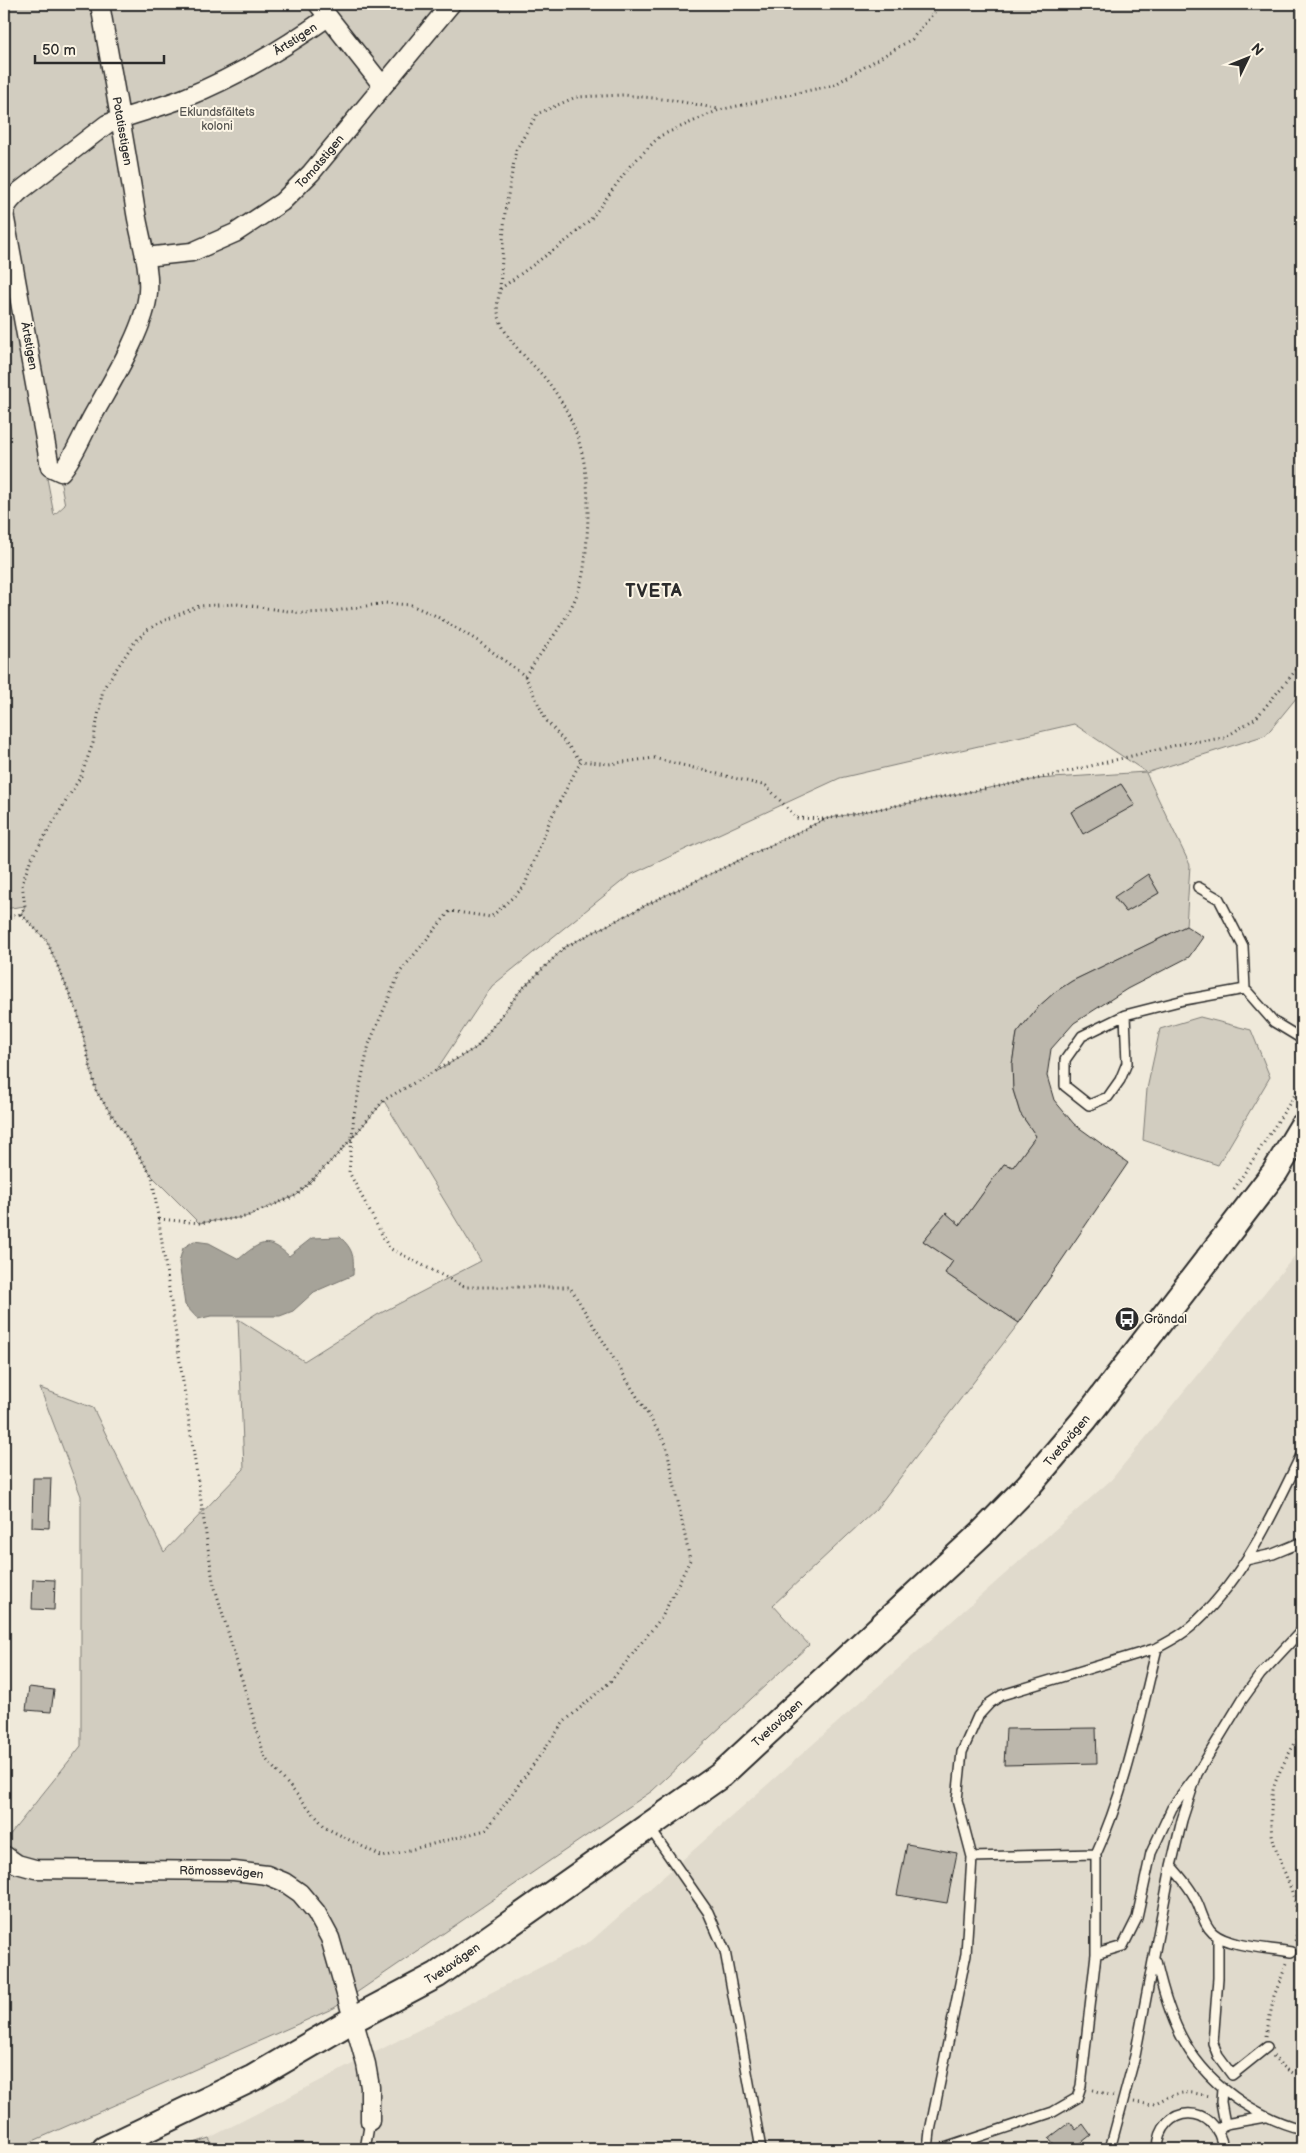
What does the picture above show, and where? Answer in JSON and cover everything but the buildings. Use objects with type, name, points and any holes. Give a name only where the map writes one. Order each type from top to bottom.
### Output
[{"type":"main road","name":"Tvetavägen","points":[[106,2149],[253,2078],[354,2019],[436,1975],[722,1775],[982,1533],[1028,1486],[1085,1419],[1275,1172],[1302,1127]]},
{"type":"street","name":"Potatisstigen","points":[[100,4],[145,257]]},
{"type":"street","name":"Tomatstigen","points":[[145,257],[192,252],[235,233],[282,202],[311,173],[382,85],[452,4]]},
{"type":"street","name":"Ärtstigen","points":[[145,257],[148,290],[146,306],[130,345],[65,467],[61,472],[54,470],[50,467],[4,211],[9,202],[20,191],[107,124],[183,98],[237,74],[288,46],[323,10]]},
{"type":"street","points":[[323,10],[382,85]]},
{"type":"street","name":"Römossevägen","points":[[4,1855],[17,1864],[35,1869],[234,1871],[267,1875],[284,1882],[300,1893],[316,1912],[330,1938],[354,2019],[370,2087],[370,2121]]},
{"type":"lane","points":[[1198,887],[1220,899],[1243,946],[1245,989],[1274,1022],[1302,1039]]},
{"type":"lane","points":[[1124,1015],[1128,1063],[1120,1080],[1108,1097],[1090,1105],[1065,1086],[1065,1060],[1082,1036],[1124,1015],[1184,1000],[1245,989]]},
{"type":"lane","points":[[928,2149],[930,2130],[966,1954],[972,1856],[957,1800],[962,1752],[978,1716],[990,1703],[1002,1695],[1157,1648],[1179,1636],[1197,1622],[1225,1590],[1246,1560],[1302,1453]]},
{"type":"lane","points":[[1246,1560],[1273,1554],[1302,1542]]},
{"type":"lane","points":[[1096,1954],[1122,1946],[1137,1918],[1151,1852],[1172,1808],[1197,1774],[1242,1700],[1260,1675],[1302,1630]]},
{"type":"lane","points":[[942,2149],[1053,2112],[1077,2098],[1096,1954],[1096,1854],[1112,1816],[1130,1756],[1157,1648]]},
{"type":"lane","points":[[1110,2149],[1124,2100],[1155,1957],[1171,1866],[1182,1820],[1197,1774]]},
{"type":"lane","points":[[648,1826],[708,1912],[725,1951],[761,2149]]},
{"type":"lane","points":[[972,1856],[1096,1854]]},
{"type":"lane","points":[[1171,1866],[1194,1895],[1206,1925],[1218,1937],[1239,1944],[1291,1952]]},
{"type":"lane","points":[[1218,1937],[1218,1978],[1213,2036],[1213,2043],[1218,2056],[1232,2075],[1267,2046]]},
{"type":"lane","points":[[1155,1957],[1164,1997],[1176,2026],[1187,2047],[1203,2069],[1222,2089],[1265,2117],[1302,2129]]},
{"type":"lane","points":[[1222,2089],[1221,2136],[1223,2149]]},
{"type":"lane","points":[[1158,2149],[1158,2140],[1162,2129],[1170,2120],[1181,2115],[1193,2114],[1205,2117],[1222,2127],[1265,2117]]},
{"type":"lane","points":[[365,2149],[370,2121]]},
{"type":"path","points":[[500,289],[570,238],[591,219],[630,166],[650,144],[672,130],[719,110],[834,85],[912,39],[941,4]]},
{"type":"path","points":[[524,676],[570,610],[581,583],[588,530],[588,480],[583,452],[572,423],[557,394],[537,367],[506,334],[497,311],[504,212],[516,150],[537,114],[576,97],[624,95],[672,100],[719,110]]},
{"type":"path","points":[[21,914],[25,906],[22,884],[30,861],[81,776],[92,743],[103,689],[133,644],[146,630],[199,606],[237,604],[302,613],[329,612],[385,603],[411,605],[434,615],[478,641],[524,676],[546,720],[581,761],[609,764],[654,758],[766,786],[797,818],[825,819],[1037,778],[1185,743],[1224,738],[1256,718],[1302,663]]},
{"type":"path","points":[[21,914],[47,941],[78,1014],[96,1091],[152,1176],[213,1581],[265,1758],[326,1828],[383,1857],[486,1830],[564,1722],[610,1682],[662,1617],[690,1560],[666,1444],[570,1287],[465,1287],[389,1248],[349,1172],[354,1114],[369,1044],[400,972],[450,911],[492,917],[524,887],[550,820],[581,761]]},
{"type":"path","points":[[158,1219],[199,1223],[245,1216],[297,1195],[352,1138],[384,1100],[477,1046],[520,991],[565,947],[658,899],[825,819]]},
{"type":"path","points":[[4,918],[21,914]]},
{"type":"path","points":[[1229,1196],[1302,1084]]},
{"type":"path","points":[[1302,1730],[1272,1793],[1272,1835],[1293,1896],[1298,1919],[1298,1933],[1274,1996],[1266,2034],[1267,2046],[1282,2068],[1302,2076]]},
{"type":"path","points":[[1080,2086],[1124,2100],[1152,2105],[1166,2097],[1179,2093],[1207,2096],[1216,2095],[1222,2089]]},
{"type":"shaded area","points":[[340,1237],[351,1250],[353,1275],[314,1292],[293,1311],[280,1316],[211,1316],[198,1319],[185,1305],[179,1262],[183,1248],[194,1241],[209,1243],[239,1259],[258,1245],[269,1244],[275,1246],[289,1256],[312,1238]]},
{"type":"shaded area","points":[[1302,1247],[1302,2149],[215,2149],[209,2138],[591,1941],[1111,1480]]},
{"type":"green space","name":"Eklundsfältets koloni","points":[[4,4],[1302,4],[1302,691],[1266,735],[1146,773],[1190,865],[1186,926],[1072,981],[1055,992],[1037,1008],[1017,1033],[1012,1064],[1013,1090],[1020,1113],[1036,1136],[1013,1167],[1004,1164],[960,1225],[946,1213],[923,1241],[953,1261],[945,1273],[1019,1323],[876,1509],[773,1605],[809,1645],[652,1791],[334,2008],[15,2149],[4,2149],[4,1842],[81,1746],[81,1496],[40,1388],[93,1408],[164,1552],[244,1469],[238,1319],[304,1361],[377,1315],[481,1261],[384,1101],[341,1151],[297,1195],[245,1217],[199,1223],[152,1176],[96,1091],[78,1014],[47,941],[21,914],[25,906],[4,909],[4,251],[54,515],[65,505],[4,200]],"holes":[[[1074,724],[1146,772],[1037,779],[825,819],[658,899],[565,947],[520,991],[477,1047],[435,1072],[492,986],[630,875],[840,778]],[[1121,784],[1135,805],[1083,833],[1071,812]],[[1148,875],[1159,893],[1126,912],[1114,898]]]},
{"type":"green space","points":[[1200,1017],[1251,1030],[1270,1077],[1218,1165],[1143,1140],[1147,1089],[1160,1029]]},
{"type":"green space","points":[[209,2138],[215,2149],[176,2149]]},
{"type":"place","name":"Gröndal","points":[[1127,1319]]},
{"type":"district","name":"TVETA","points":[[654,591]]}]
